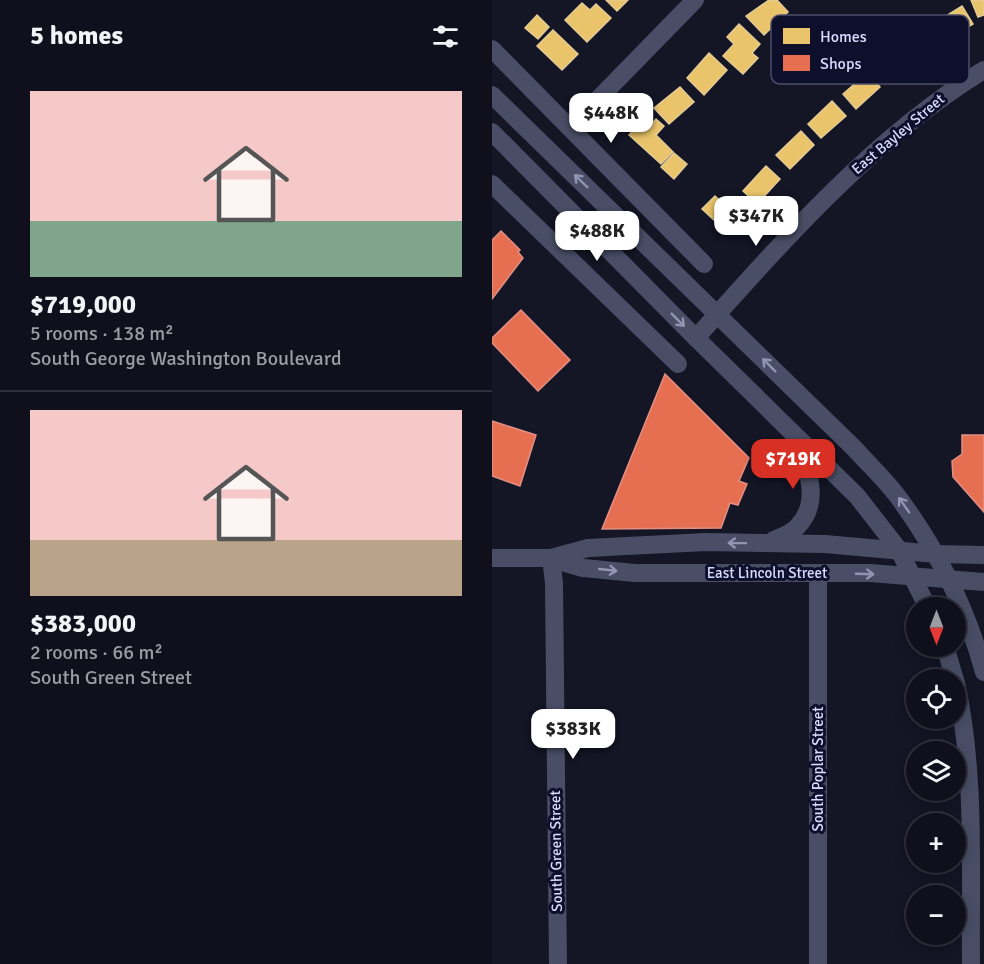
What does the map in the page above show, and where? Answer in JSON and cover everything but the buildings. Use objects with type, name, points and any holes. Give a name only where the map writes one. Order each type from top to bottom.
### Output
[{"type":"street","points":[[570,128],[695,0]]},
{"type":"street","points":[[492,49],[704,264]]},
{"type":"street","name":"East Bayley Street","points":[[969,79],[984,70]]},
{"type":"street","name":"East Bayley Street","points":[[696,338],[869,155],[960,84]]},
{"type":"street","points":[[492,95],[855,449],[900,499],[936,554],[950,581],[972,628],[984,672]]},
{"type":"street","points":[[492,132],[696,338],[857,496],[899,550],[923,597]]},
{"type":"street","points":[[495,194],[678,364]]},
{"type":"street","points":[[769,543],[796,529],[806,516],[812,500],[810,477],[793,433]]},
{"type":"street","name":"East Lincoln Street","points":[[492,558],[551,558],[588,548],[611,546],[769,543],[834,544],[936,554],[984,555]]},
{"type":"street","name":"East Lincoln Street","points":[[551,558],[583,568],[635,573],[870,573],[984,582]]},
{"type":"street","name":"South Green Street","points":[[551,558],[554,583],[558,964]]},
{"type":"street","name":"South Poplar Street","points":[[818,573],[818,964]]},
{"type":"street","points":[[964,729],[968,764],[971,964]]}]
